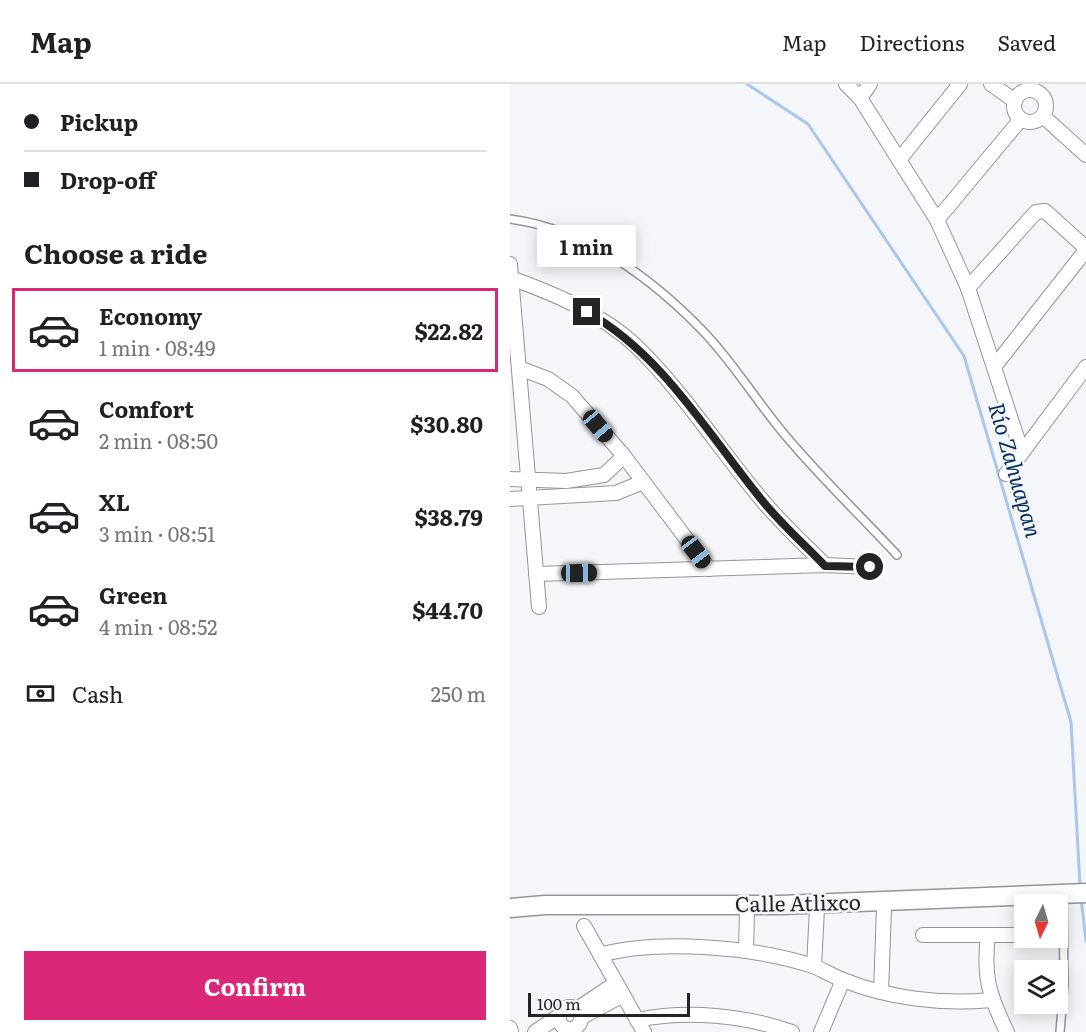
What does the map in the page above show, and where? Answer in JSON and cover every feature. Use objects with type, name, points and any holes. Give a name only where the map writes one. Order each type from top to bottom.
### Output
[{"type":"street","points":[[846,84],[860,98],[937,220],[968,288],[1022,453]]},
{"type":"street","points":[[860,98],[870,84]]},
{"type":"street","points":[[899,160],[960,84]]},
{"type":"street","points":[[991,84],[1015,101]]},
{"type":"street","points":[[1021,87],[1043,89],[1047,106],[1043,116],[1030,122],[1021,119],[1015,111],[1015,101],[1021,87]]},
{"type":"street","points":[[1043,116],[1086,155]]},
{"type":"street","points":[[937,220],[1021,119]]},
{"type":"street","points":[[968,288],[1036,212],[1045,211],[1086,249],[994,367]]},
{"type":"street","points":[[511,271],[539,607]]},
{"type":"street","points":[[511,271],[602,320],[634,344],[669,382],[763,501],[825,566]]},
{"type":"street","points":[[1006,474],[1086,367]]},
{"type":"street","points":[[519,368],[548,379],[572,396],[624,456],[709,569]]},
{"type":"street","points":[[510,479],[566,481],[604,475],[624,456]]},
{"type":"street","points":[[604,475],[616,494]]},
{"type":"street","points":[[566,481],[572,496]]},
{"type":"street","points":[[510,499],[616,494],[643,482]]},
{"type":"street","points":[[536,574],[825,566],[870,567]]},
{"type":"street","name":"Calle Atlixco","points":[[510,908],[545,905],[781,905],[1075,893]]},
{"type":"street","points":[[881,992],[884,908]]},
{"type":"street","points":[[814,966],[817,909]]},
{"type":"street","points":[[746,951],[747,911]]},
{"type":"street","points":[[584,926],[640,1026],[665,1014],[792,1032]]},
{"type":"street","points":[[923,935],[1014,935]]},
{"type":"street","points":[[988,935],[984,964],[991,1000],[1006,1032]]},
{"type":"street","points":[[600,955],[660,948],[746,951],[814,966],[843,980],[881,992],[923,1000],[991,1000]]},
{"type":"street","points":[[821,1032],[843,980]]},
{"type":"street","points":[[535,1032],[571,1023],[620,989]]},
{"type":"lane","points":[[510,219],[539,223],[606,251],[701,329],[786,436],[897,555]]},
{"type":"lane","points":[[1060,1032],[1075,893]]},
{"type":"waterway","name":"Río Zahuapan","points":[[747,84],[808,124],[964,356],[1071,722],[1080,886]]},
{"type":"waterway","name":"Río Zahuapan","points":[[1081,898],[1086,941]]},
{"type":"route","points":[[587,312],[602,320],[634,344],[669,382],[763,501],[825,566],[870,567]]}]
